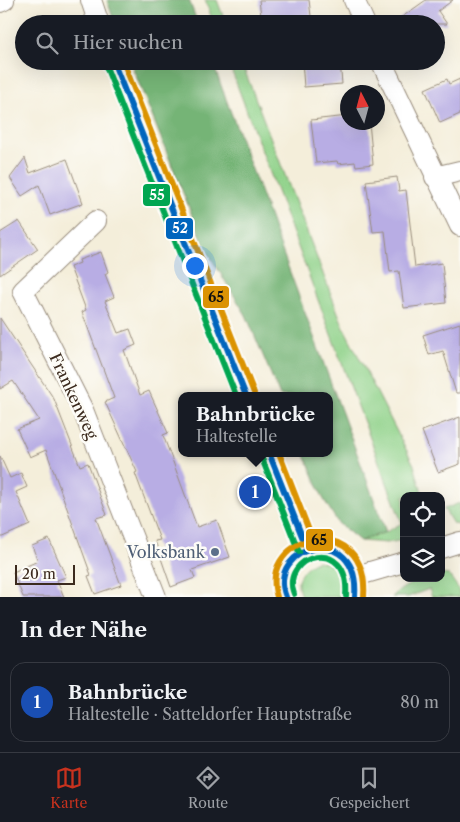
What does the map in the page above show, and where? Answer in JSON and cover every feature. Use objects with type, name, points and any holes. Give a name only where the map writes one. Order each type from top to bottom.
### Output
[{"type":"street","points":[[0,2],[4,0]]},
{"type":"street","points":[[91,0],[96,15]]},
{"type":"street","points":[[354,0],[360,15]]},
{"type":"street","points":[[117,70],[244,392]]},
{"type":"street","points":[[385,70],[460,226]]},
{"type":"street","points":[[435,177],[460,171]]},
{"type":"street","name":"Frankenweg","points":[[96,221],[23,291],[83,410],[156,597]]},
{"type":"street","points":[[271,457],[307,549]]},
{"type":"street","points":[[445,547],[460,542]]},
{"type":"street","points":[[280,596],[284,574],[289,563],[307,549],[318,547],[330,548],[341,553],[350,561],[358,584],[355,597]]},
{"type":"street","points":[[356,576],[396,565]]},
{"type":"green space","points":[[107,0],[189,0],[195,15],[112,15]]},
{"type":"green space","points":[[205,0],[217,0],[223,15],[211,15]]},
{"type":"green space","points":[[134,70],[215,70],[386,532],[360,541],[338,523],[323,498],[306,457],[333,457],[333,392],[278,392],[246,315],[206,250]]},
{"type":"green space","points":[[231,70],[244,70],[344,328],[414,465],[422,492],[400,492],[400,518]]},
{"type":"green space","points":[[460,503],[460,525],[453,524],[445,509]]},
{"type":"green space","points":[[400,524],[400,541],[387,543],[360,541],[386,532]]},
{"type":"green space","points":[[317,561],[330,565],[339,573],[343,584],[339,597],[302,597],[298,585],[300,575],[307,567]]},
{"type":"green space","points":[[445,574],[449,575],[458,588],[460,597],[432,597],[429,589],[408,597],[392,597],[416,582],[445,582]]},
{"type":"building","points":[[259,0],[309,0],[311,15],[261,15]]},
{"type":"building","points":[[426,0],[453,0],[438,11],[441,15],[405,15]]},
{"type":"building","points":[[303,70],[341,70],[342,84],[304,87]]},
{"type":"building","points":[[447,79],[449,84],[460,79],[460,114],[440,123],[425,89]]},
{"type":"building","points":[[340,117],[340,130],[370,130],[373,164],[356,166],[355,162],[338,164],[337,161],[316,163],[311,120]]},
{"type":"building","points":[[25,158],[30,173],[67,159],[83,203],[50,215],[39,185],[22,196],[10,178]]},
{"type":"building","points":[[397,177],[399,191],[406,190],[415,267],[442,263],[446,303],[404,308],[399,271],[390,272],[385,231],[373,232],[366,181]]},
{"type":"building","points":[[19,221],[38,249],[0,275],[0,233]]},
{"type":"building","points":[[101,252],[108,272],[105,274],[114,297],[105,301],[118,333],[130,329],[136,345],[124,350],[140,395],[149,391],[168,433],[163,435],[197,527],[217,520],[230,557],[192,570],[195,578],[171,587],[155,541],[160,540],[135,473],[137,472],[105,402],[114,398],[82,312],[86,310],[70,267],[80,263],[79,260]]},
{"type":"building","points":[[0,318],[54,399],[80,466],[88,463],[107,515],[96,518],[121,585],[95,594],[88,576],[91,575],[46,450],[30,457],[17,429],[39,420],[13,381],[0,389]]},
{"type":"building","points":[[460,323],[460,393],[456,393],[443,351],[429,355],[423,335]]},
{"type":"building","points":[[460,417],[460,464],[438,472],[422,431]]},
{"type":"building","points":[[0,456],[10,478],[21,473],[27,487],[16,492],[30,525],[0,538]]},
{"type":"building","points":[[49,539],[66,577],[57,580],[64,597],[23,597],[13,572],[38,561],[32,546]]},
{"type":"transit line","name":"55","points":[[107,70],[234,392]]},
{"type":"transit line","name":"52","points":[[117,70],[244,392]]},
{"type":"transit line","name":"65","points":[[127,70],[254,392]]},
{"type":"transit line","name":"55","points":[[261,457],[299,552]]},
{"type":"transit line","name":"52","points":[[271,457],[307,549]]},
{"type":"transit line","name":"65","points":[[281,457],[315,546]]},
{"type":"transit line","name":"65","points":[[277,597],[275,575],[283,557],[297,545],[315,540],[334,542],[350,551],[361,569],[364,597]]},
{"type":"transit line","name":"52","points":[[286,597],[283,579],[289,564],[300,554],[315,549],[330,549],[344,557],[353,573],[355,597]]},
{"type":"transit line","name":"55","points":[[294,594],[292,580],[296,569],[305,561],[316,557],[328,558],[338,564],[345,577],[346,596]]},
{"type":"place","name":"Bahnbrücke","points":[[255,492]]},
{"type":"place","name":"Volksbank","points":[[215,552]]}]
